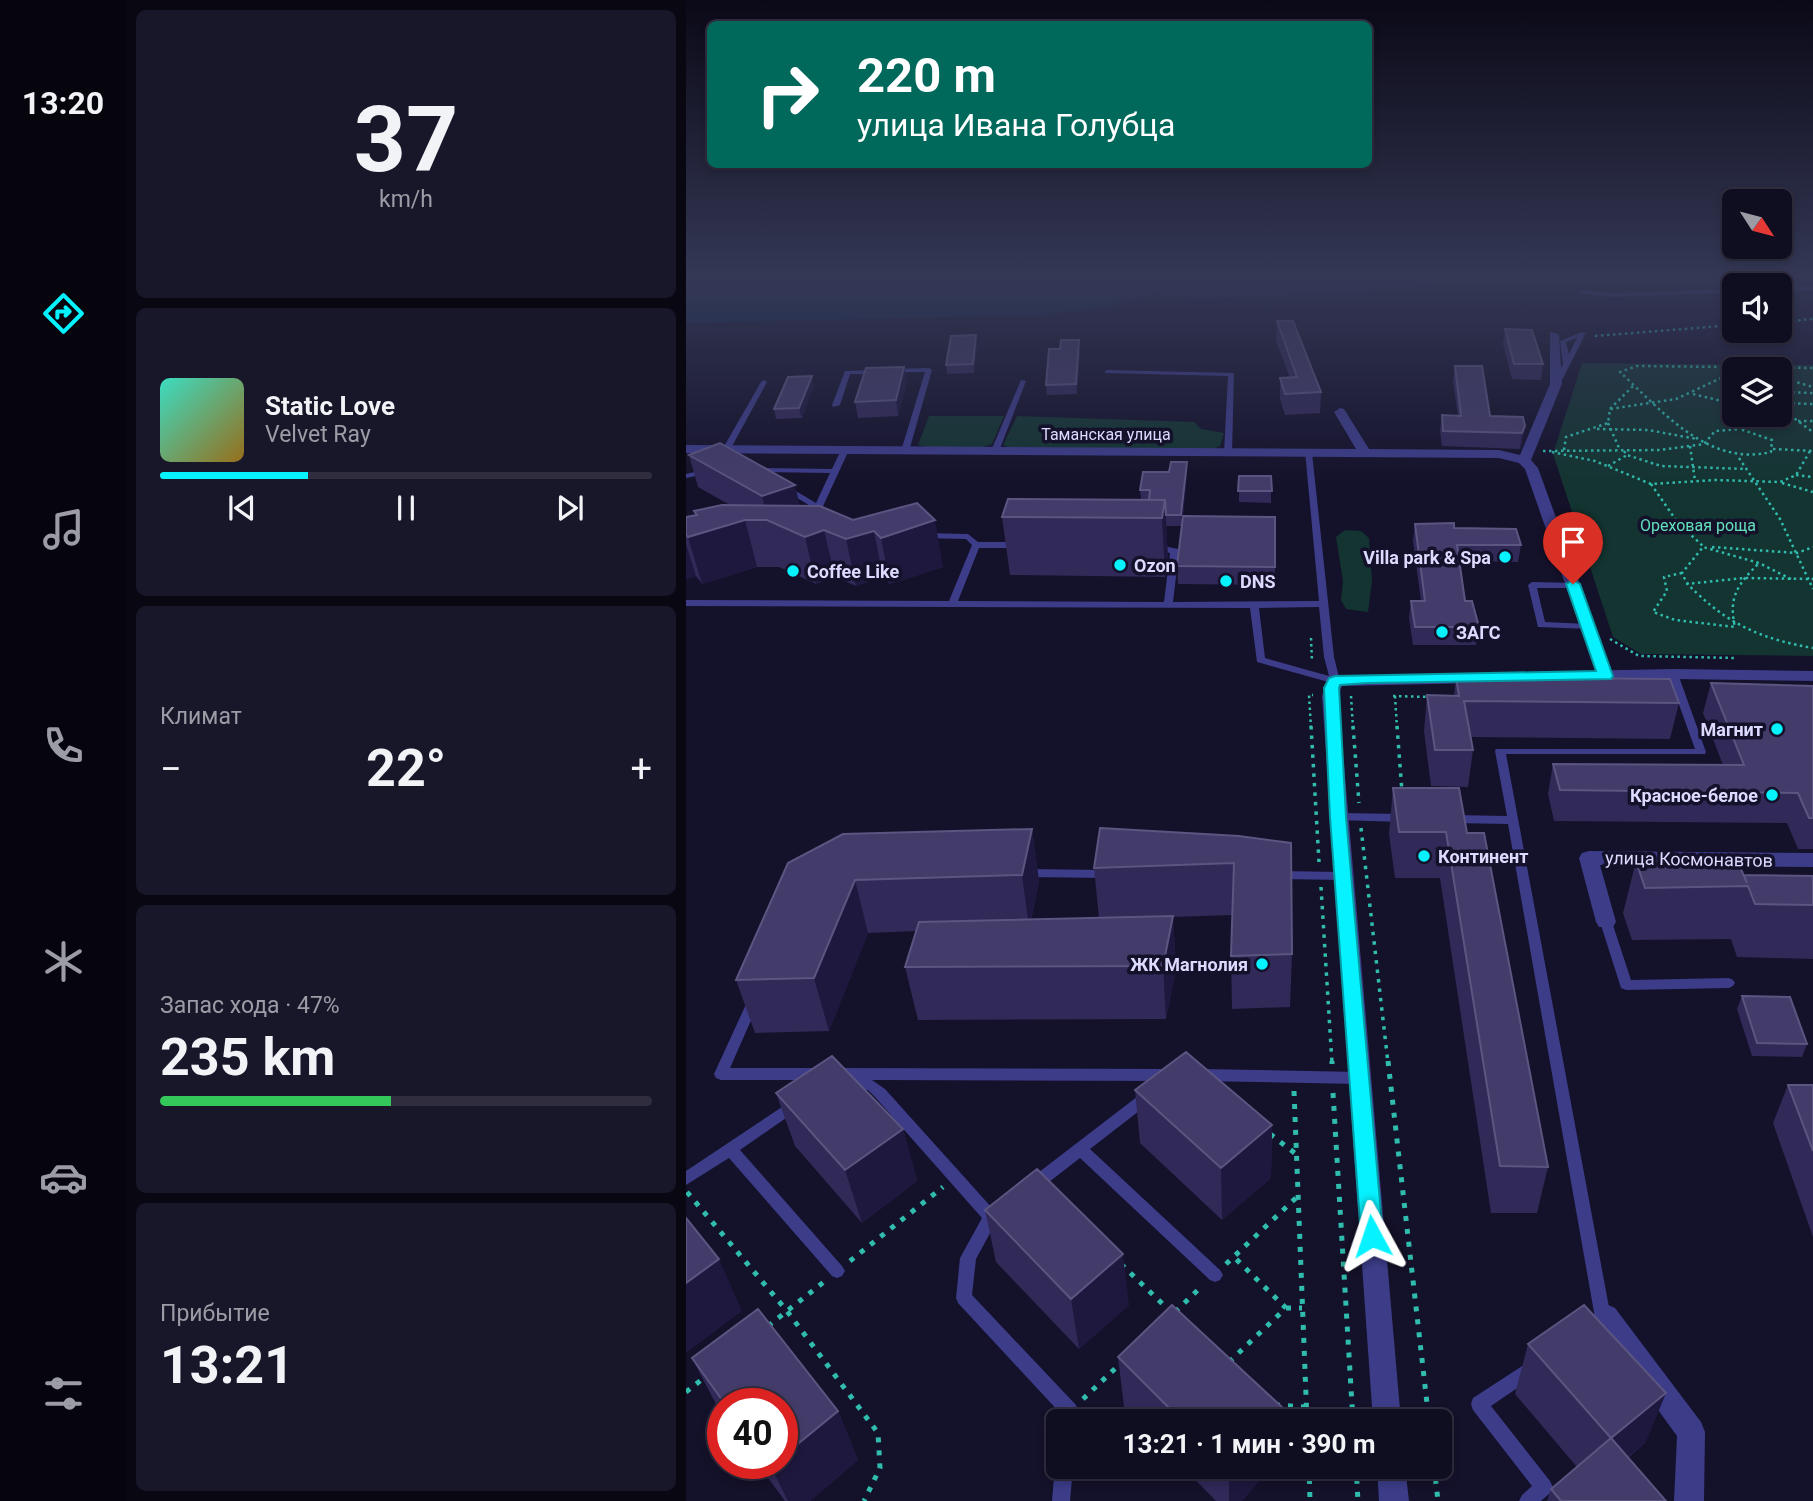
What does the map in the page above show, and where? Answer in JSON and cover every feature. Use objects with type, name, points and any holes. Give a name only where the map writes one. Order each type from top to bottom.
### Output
[{"type":"street","points":[[1554,346],[1556,384],[1524,460],[1531,468],[1605,676]]},
{"type":"street","points":[[1339,412],[1366,453]]},
{"type":"street","name":"Таманская улица","points":[[686,449],[1499,454],[1524,460]]},
{"type":"street","points":[[1386,1409],[1359,1078],[1331,876],[1349,817],[1331,692],[1605,676],[1813,676]]},
{"type":"street","name":"улица Космонавтов","points":[[1606,922],[1589,858],[1813,860]]},
{"type":"street","points":[[1600,1321],[1691,1432],[1689,1501]]},
{"type":"street","points":[[1392,1479],[1394,1501]]},
{"type":"lane","points":[[1564,346],[1566,365]]},
{"type":"lane","points":[[1556,384],[1579,346]]},
{"type":"lane","points":[[836,405],[847,372],[929,370],[905,451]]},
{"type":"lane","points":[[1107,372],[1232,374],[1228,453]]},
{"type":"lane","points":[[995,452],[1023,381]]},
{"type":"lane","points":[[726,450],[764,382]]},
{"type":"lane","points":[[810,526],[845,450]]},
{"type":"lane","points":[[1308,453],[1331,692]]},
{"type":"lane","points":[[686,476],[721,469]]},
{"type":"lane","points":[[742,470],[835,471]]},
{"type":"lane","points":[[753,470],[818,507]]},
{"type":"lane","points":[[914,535],[968,537],[976,545],[1029,545]]},
{"type":"lane","points":[[952,604],[976,545]]},
{"type":"lane","points":[[1148,547],[1175,551],[1168,605]]},
{"type":"lane","points":[[1573,584],[1532,585],[1541,625],[1588,627]]},
{"type":"lane","points":[[686,603],[1324,604]]},
{"type":"lane","points":[[1254,605],[1260,660],[1312,673],[1331,692]]},
{"type":"lane","points":[[1600,1321],[1500,751],[1701,752],[1673,674]]},
{"type":"lane","points":[[1349,817],[1418,818]]},
{"type":"lane","points":[[1445,819],[1513,820]]},
{"type":"lane","points":[[1018,873],[1128,874]]},
{"type":"lane","points":[[1265,875],[1331,876]]},
{"type":"lane","points":[[1606,922],[1626,985],[1729,983]]},
{"type":"lane","points":[[760,985],[721,1074],[1359,1078]]},
{"type":"lane","points":[[1064,1409],[964,1298],[968,1258],[991,1217],[1176,1075]]},
{"type":"lane","points":[[686,1179],[814,1092],[835,1083],[871,1085],[991,1217]]},
{"type":"lane","points":[[730,1149],[837,1271]]},
{"type":"lane","points":[[1080,1149],[1215,1275]]},
{"type":"lane","points":[[1528,1501],[1544,1487],[1479,1404],[1542,1360]]},
{"type":"lane","points":[[1061,1501],[1063,1479]]},
{"type":"path","points":[[1722,368],[1637,366],[1620,372],[1704,444],[1722,454],[1739,458],[1759,458],[1773,449],[1812,451]]},
{"type":"path","points":[[1792,368],[1813,368]]},
{"type":"path","points":[[1610,409],[1657,404],[1722,379]]},
{"type":"path","points":[[1792,381],[1813,387]]},
{"type":"path","points":[[1634,384],[1610,409],[1608,423],[1627,455],[1661,466],[1748,469]]},
{"type":"path","points":[[1792,392],[1813,393]]},
{"type":"path","points":[[1691,393],[1722,401]]},
{"type":"path","points":[[1792,403],[1813,404]]},
{"type":"path","points":[[1792,418],[1813,432]]},
{"type":"path","points":[[1796,421],[1813,421]]},
{"type":"path","points":[[1564,450],[1566,437],[1608,423]]},
{"type":"path","points":[[1592,429],[1648,430],[1699,439]]},
{"type":"path","points":[[1540,451],[1690,446],[1704,444],[1715,431],[1740,429],[1772,440],[1773,449]]},
{"type":"path","points":[[1545,463],[1540,451],[1546,439]]},
{"type":"path","points":[[1690,446],[1695,481]]},
{"type":"path","points":[[1547,451],[1608,467],[1651,484],[1695,481],[1780,482],[1813,492]]},
{"type":"path","points":[[1796,475],[1812,451]]},
{"type":"path","points":[[1608,467],[1627,455]]},
{"type":"path","points":[[1739,458],[1780,519],[1813,588]]},
{"type":"path","points":[[1780,482],[1796,475],[1813,477]]},
{"type":"path","points":[[1651,484],[1678,523],[1703,547],[1759,564],[1791,579]]},
{"type":"path","points":[[1703,547],[1797,553],[1813,547]]},
{"type":"path","points":[[1703,547],[1682,573],[1664,577],[1667,591],[1653,611],[1675,620],[1735,627],[1784,643],[1813,648]]},
{"type":"path","points":[[1735,627],[1730,606],[1744,578],[1759,564]]},
{"type":"path","points":[[1682,573],[1685,584],[1700,595],[1712,611],[1735,627]]},
{"type":"path","points":[[1685,584],[1744,578],[1811,579]]},
{"type":"path","points":[[1308,604],[1312,673],[1331,692],[1427,1409]]},
{"type":"path","points":[[1605,636],[1639,656],[1746,659]]},
{"type":"path","points":[[1331,692],[1362,696]]},
{"type":"path","points":[[1331,692],[1332,1078],[1352,1409]]},
{"type":"path","points":[[1384,696],[1436,697]]},
{"type":"path","points":[[1395,696],[1404,818]]},
{"type":"path","points":[[1269,1405],[1306,1407],[1293,1077]]},
{"type":"path","points":[[1265,1131],[1296,1154]]},
{"type":"path","points":[[757,1335],[955,1177]]},
{"type":"path","points":[[686,1190],[787,1311],[878,1433],[880,1468],[864,1501]]},
{"type":"path","points":[[1163,1323],[1298,1196]]},
{"type":"path","points":[[1234,1257],[1286,1308]]},
{"type":"path","points":[[1115,1258],[1181,1323]]},
{"type":"path","points":[[1226,1364],[1286,1308],[1302,1308]]},
{"type":"path","points":[[1217,1356],[1234,1373]]},
{"type":"path","points":[[1077,1409],[1126,1358]]},
{"type":"path","points":[[686,1392],[716,1368]]},
{"type":"path","points":[[1309,1479],[1310,1501]]},
{"type":"path","points":[[1357,1479],[1358,1501]]},
{"type":"path","points":[[1435,1479],[1438,1501]]},
{"type":"green space","name":"Ореховая роща","points":[[1582,363],[1722,364],[1722,427],[1792,427],[1792,365],[1813,365],[1813,656],[1641,654],[1613,637],[1553,454]]},
{"type":"green space","points":[[929,416],[1004,416],[992,444],[955,449],[918,445]]},
{"type":"green space","points":[[1017,416],[1194,422],[1201,429],[1224,433],[1220,446],[1211,450],[1007,447],[1003,445]]},
{"type":"green space","points":[[1345,530],[1361,531],[1369,538],[1372,581],[1368,612],[1346,609],[1341,600],[1343,581],[1336,537]]},
{"type":"building","points":[[949,346],[975,346],[973,364],[946,365]]},
{"type":"building","points":[[1060,346],[1079,346],[1076,384],[1046,385],[1049,349],[1060,349]]},
{"type":"building","points":[[1286,346],[1303,346],[1321,392],[1285,394],[1280,378],[1297,377]]},
{"type":"building","points":[[1509,346],[1537,346],[1543,364],[1514,364]]},
{"type":"building","points":[[1455,366],[1482,366],[1490,416],[1523,417],[1525,426],[1522,433],[1443,431],[1442,415],[1461,416]]},
{"type":"building","points":[[904,367],[896,400],[855,402],[866,368]]},
{"type":"building","points":[[812,376],[799,408],[774,409],[788,377]]},
{"type":"building","points":[[720,443],[795,485],[762,496],[689,455]]},
{"type":"building","points":[[1171,462],[1187,462],[1181,515],[1166,515],[1165,500],[1149,500],[1150,490],[1140,490],[1143,472],[1169,472]]},
{"type":"building","points":[[1239,476],[1271,476],[1272,491],[1238,491]]},
{"type":"building","points":[[1008,499],[1165,500],[1162,518],[1002,517]]},
{"type":"building","points":[[917,503],[935,520],[881,538],[874,531],[846,539],[824,530],[805,537],[767,520],[745,520],[688,537],[686,535],[686,517],[697,515],[694,511],[722,505],[820,506],[853,520]]},
{"type":"building","points":[[1183,516],[1275,517],[1275,567],[1177,566]]},
{"type":"building","points":[[1454,523],[1454,528],[1516,529],[1521,545],[1457,545],[1465,601],[1472,601],[1479,627],[1415,627],[1411,601],[1425,601],[1415,524]]},
{"type":"building","points":[[1456,677],[1670,679],[1679,703],[1464,701],[1473,750],[1435,750],[1427,695],[1459,696]]},
{"type":"building","points":[[1711,683],[1813,686],[1813,818],[1809,818],[1798,793],[1560,790],[1553,764],[1744,765]]},
{"type":"building","points":[[1393,788],[1459,788],[1467,833],[1484,833],[1548,1167],[1500,1166],[1446,832],[1399,832]]},
{"type":"building","points":[[1100,828],[1239,836],[1291,843],[1292,954],[1231,956],[1234,863],[1094,868]]},
{"type":"building","points":[[1032,829],[1022,875],[855,880],[814,978],[736,980],[788,863],[843,834]]},
{"type":"building","points":[[1737,860],[1747,883],[1744,875],[1813,876],[1813,905],[1755,904],[1748,886],[1645,888],[1636,861]]},
{"type":"building","points":[[1173,916],[1163,966],[905,967],[919,922]]},
{"type":"building","points":[[1742,996],[1790,997],[1807,1044],[1757,1043]]},
{"type":"building","points":[[1186,1052],[1272,1125],[1221,1168],[1135,1090]]},
{"type":"building","points":[[832,1056],[903,1129],[845,1170],[776,1093]]},
{"type":"building","points":[[1788,1085],[1813,1085],[1813,1151]]},
{"type":"building","points":[[1037,1169],[1123,1254],[1071,1299],[985,1210]]},
{"type":"building","points":[[686,1218],[719,1259],[686,1283]]},
{"type":"building","points":[[1172,1305],[1283,1408],[1170,1409],[1118,1357]]},
{"type":"building","points":[[1584,1305],[1666,1393],[1611,1438],[1528,1344]]},
{"type":"building","points":[[758,1309],[838,1411],[798,1444],[798,1388],[714,1388],[692,1358]]},
{"type":"building","points":[[1611,1438],[1666,1501],[1561,1501],[1551,1489]]},
{"type":"place","name":"Villa park & Spa","points":[[1505,557]]},
{"type":"place","name":"Ozon","points":[[1120,565]]},
{"type":"place","name":"Coffee Like","points":[[793,571]]},
{"type":"place","name":"DNS","points":[[1226,581]]},
{"type":"place","name":"ЗАГС","points":[[1442,632]]},
{"type":"place","name":"Магнит","points":[[1777,729]]},
{"type":"place","name":"Красное-белое","points":[[1772,795]]},
{"type":"place","name":"Континент","points":[[1424,856]]},
{"type":"place","name":"ЖК Магнолия","points":[[1262,964]]},
{"type":"route","points":[[1372,1236],[1338,817],[1331,688],[1335,681],[1367,679],[1605,676],[1573,584]]}]
